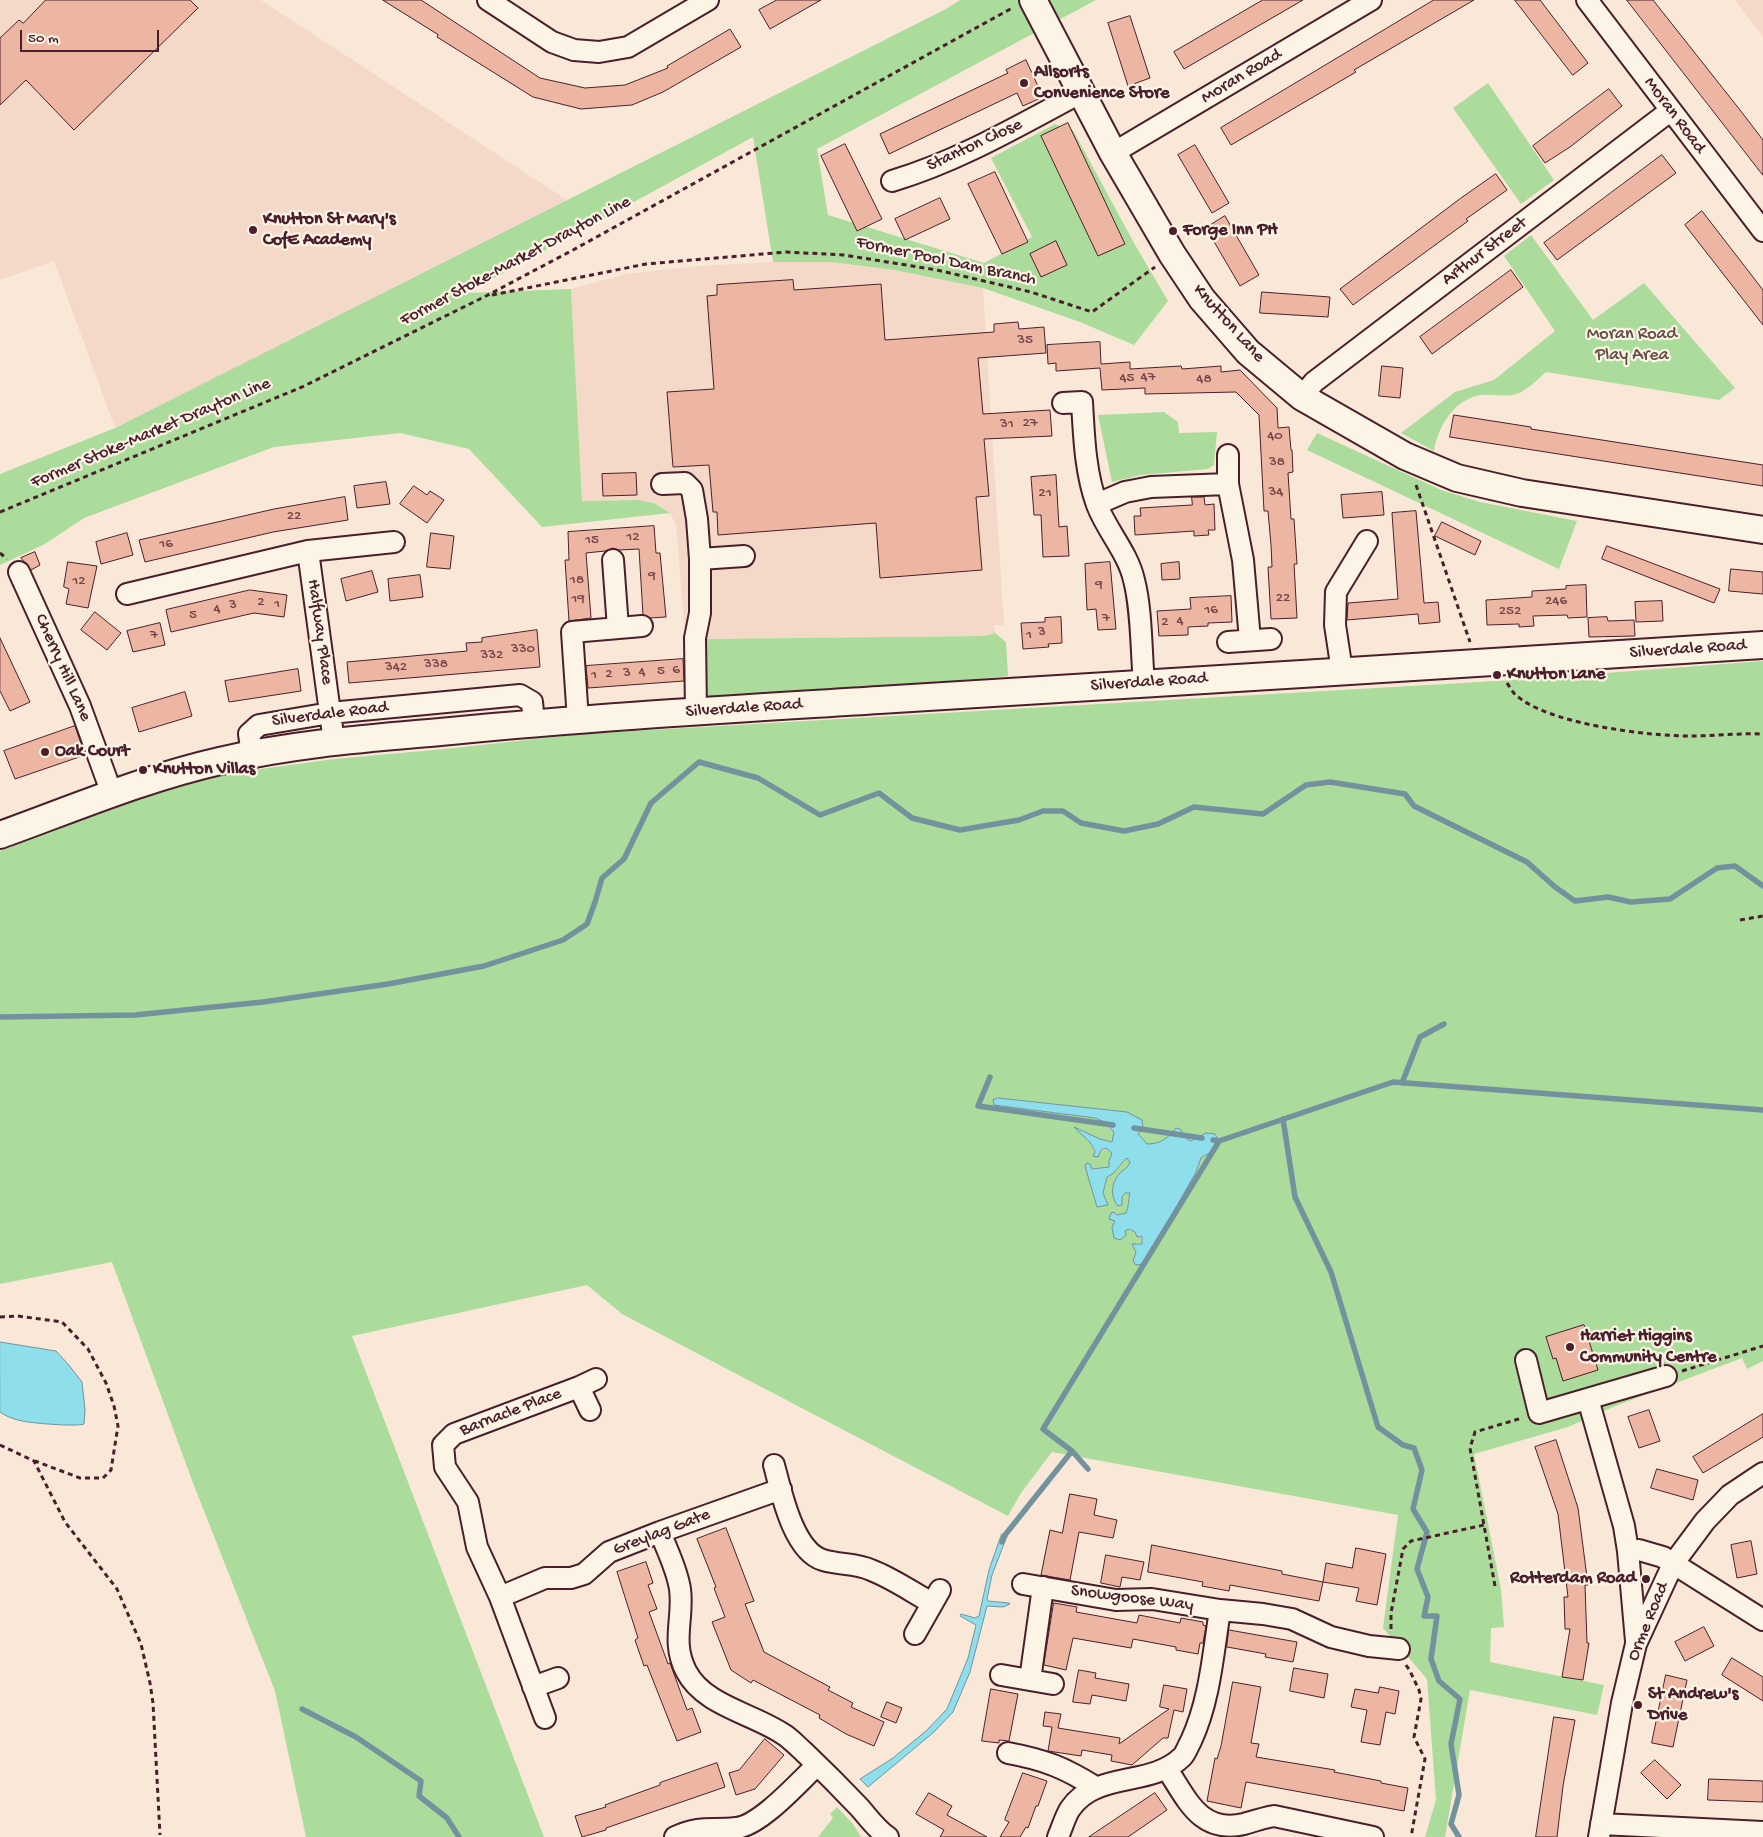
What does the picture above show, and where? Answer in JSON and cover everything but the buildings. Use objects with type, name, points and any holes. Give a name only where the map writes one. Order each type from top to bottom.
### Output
[{"type":"main road","name":"Knutton Lane","points":[[1026,2],[1050,30],[1114,154],[1172,254],[1202,299],[1248,352],[1302,397],[1404,456],[1457,478],[1522,493],[1763,530]]},
{"type":"main road","name":"Silverdale Road","points":[[0,835],[112,794],[182,771],[251,744],[334,742],[533,713],[578,720],[1144,683],[1473,665],[1763,645]]},
{"type":"street","points":[[488,0],[552,42],[574,50],[599,52],[628,47],[708,0]]},
{"type":"street","name":"Moran Road","points":[[1114,154],[1371,0]]},
{"type":"street","name":"Moran Road","points":[[1587,0],[1763,231]]},
{"type":"street","name":"Stanton Close","points":[[892,181],[985,145],[1082,92]]},
{"type":"street","name":"Arthur Street","points":[[1302,397],[1314,382],[1670,111]]},
{"type":"street","points":[[1063,403],[1082,402],[1088,470],[1097,504],[1128,561],[1134,578],[1144,683]]},
{"type":"street","points":[[1228,455],[1228,484],[1243,560],[1250,640]]},
{"type":"street","points":[[662,484],[685,483],[692,490],[697,519],[700,558],[700,613],[695,638],[696,712]]},
{"type":"street","points":[[1097,504],[1125,492],[1151,487],[1228,484]]},
{"type":"street","points":[[1342,671],[1334,606],[1336,592],[1367,541]]},
{"type":"street","points":[[127,594],[308,551],[394,542]]},
{"type":"street","name":"Halfway Place","points":[[308,551],[334,742]]},
{"type":"street","points":[[700,558],[744,556]]},
{"type":"street","points":[[613,560],[618,628]]},
{"type":"street","name":"Cherry Hill Lane","points":[[19,572],[80,706],[112,794]]},
{"type":"street","points":[[578,720],[572,632],[642,626]]},
{"type":"street","points":[[1228,642],[1271,639]]},
{"type":"street","name":"Silverdale Road","points":[[251,744],[259,725],[330,713],[520,695],[533,713]]},
{"type":"street","points":[[1526,1360],[1539,1413],[1666,1376]]},
{"type":"street","name":"Barnacle Place","points":[[500,1597],[477,1547],[468,1502],[445,1467],[444,1445],[454,1434],[588,1383],[590,1410]]},
{"type":"street","points":[[1588,1399],[1624,1526],[1636,1644]]},
{"type":"street","points":[[774,1464],[796,1534],[808,1550],[821,1560],[855,1565],[871,1570],[936,1596],[915,1634]]},
{"type":"street","name":"Orme Road","points":[[1600,1831],[1622,1703],[1636,1644],[1672,1564],[1705,1521],[1730,1495],[1763,1472]]},
{"type":"street","name":"Greylag Gate","points":[[500,1597],[545,1578],[571,1578],[584,1574],[609,1552],[781,1489]]},
{"type":"street","points":[[660,1532],[680,1589],[681,1608],[678,1650],[686,1671],[699,1688],[716,1701],[784,1734],[834,1781],[885,1836]]},
{"type":"street","points":[[1628,1551],[1639,1550],[1664,1557],[1672,1564],[1763,1620]]},
{"type":"street","name":"Snowgoose Way","points":[[1023,1584],[1116,1600],[1152,1599],[1292,1619],[1331,1637],[1370,1638],[1399,1649]]},
{"type":"street","points":[[1030,1680],[1043,1587]]},
{"type":"street","points":[[500,1597],[544,1718]]},
{"type":"street","points":[[1058,1837],[1070,1809],[1086,1792],[1114,1781],[1146,1777],[1167,1768],[1183,1756],[1203,1710],[1220,1610]]},
{"type":"street","points":[[1001,1675],[1053,1684]]},
{"type":"street","points":[[533,1687],[558,1678]]},
{"type":"street","points":[[1008,1753],[1035,1758],[1070,1771],[1097,1788]]},
{"type":"street","points":[[675,1837],[688,1831],[704,1828],[738,1828],[756,1821],[818,1765]]},
{"type":"street","points":[[1167,1768],[1194,1809],[1217,1831],[1258,1818],[1274,1816],[1373,1837]]},
{"type":"street","points":[[1600,1831],[1763,1832]]},
{"type":"path","name":"Former Stoke-Market Drayton Line","points":[[0,512],[302,386],[486,296],[582,246],[1026,2]]},
{"type":"path","name":"Former Pool Dam Branch","points":[[486,296],[646,264],[786,252],[844,255],[937,270],[1031,292],[1092,312],[1172,254]]},
{"type":"path","points":[[1404,456],[1424,508],[1472,649],[1473,665]]},
{"type":"path","points":[[1503,663],[1506,682],[1516,695],[1537,708],[1572,720],[1628,731],[1689,736],[1763,734]]},
{"type":"path","points":[[1740,920],[1763,916]]},
{"type":"path","points":[[0,1317],[18,1316],[62,1322],[88,1349],[106,1383],[114,1406],[118,1426],[111,1470],[103,1478],[80,1478],[34,1461],[0,1445]]},
{"type":"path","points":[[1666,1376],[1763,1346]]},
{"type":"path","points":[[1495,1586],[1470,1448],[1476,1432],[1539,1413]]},
{"type":"path","points":[[34,1461],[64,1522],[117,1589],[141,1644],[153,1703],[160,1836]]},
{"type":"path","points":[[1411,1837],[1425,1759],[1414,1736],[1421,1699],[1410,1671],[1400,1657],[1400,1642],[1393,1634],[1390,1626],[1404,1549],[1411,1541],[1484,1525]]},
{"type":"shaded area","name":"Knutton St Mary's CofE Academy","points":[[0,0],[261,0],[567,200],[115,428],[54,261],[0,280]]},
{"type":"shaded area","points":[[1735,0],[1763,0],[1763,37]]},
{"type":"shaded area","points":[[788,261],[831,262],[894,270],[983,288],[1004,625],[994,625],[995,633],[984,636],[704,639],[685,636],[676,525],[670,513],[654,503],[638,500],[582,501],[571,289],[626,274],[698,266]]},
{"type":"green space","points":[[960,0],[1096,0],[817,149],[828,215],[984,263],[1032,237],[991,158],[1055,124],[1073,130],[1134,243],[1168,301],[1134,345],[1080,322],[983,288],[894,270],[831,262],[773,262],[753,137],[467,293],[571,289],[582,501],[638,500],[654,503],[670,513],[542,527],[469,449],[400,433],[274,447],[84,518],[45,544],[0,565],[0,474],[115,428],[944,10]]},
{"type":"green space","points":[[1488,83],[1554,180],[1521,204],[1453,108]]},
{"type":"green space","name":"Moran Road Play Area","points":[[1531,235],[1593,320],[1644,283],[1735,388],[1719,400],[1546,372],[1514,395],[1481,395],[1467,399],[1453,410],[1448,417],[1439,433],[1434,451],[1401,433],[1455,392],[1494,380],[1555,331],[1504,256]]},
{"type":"green space","points":[[1164,412],[1178,422],[1179,433],[1217,432],[1214,465],[1208,469],[1141,475],[1112,482],[1098,415]]},
{"type":"green space","points":[[1317,433],[1441,490],[1480,502],[1577,521],[1559,569],[1307,450]]},
{"type":"green space","points":[[995,633],[1006,642],[1008,676],[873,689],[705,698],[704,639],[984,636]]},
{"type":"green space","points":[[1763,661],[1763,1361],[1747,1369],[1742,1358],[1613,1407],[1568,1427],[1474,1454],[1501,1589],[1504,1627],[1491,1628],[1490,1662],[1604,1685],[1597,1715],[1470,1690],[1445,1837],[1425,1837],[1436,1800],[1427,1679],[1383,1628],[1398,1515],[1052,1452],[1021,1493],[1008,1516],[622,1314],[587,1285],[352,1336],[544,1837],[306,1837],[275,1691],[193,1483],[112,1262],[0,1284],[0,851],[118,807],[209,776],[334,759],[581,734],[1514,680]],"holes":[[[998,1098],[1127,1112],[1138,1134],[1147,1144],[1162,1141],[1173,1131],[1186,1136],[1191,1141],[1196,1137],[1214,1150],[1201,1158],[1196,1172],[1144,1264],[1135,1255],[1136,1243],[1142,1244],[1141,1236],[1129,1229],[1125,1231],[1114,1224],[1117,1215],[1126,1213],[1128,1208],[1130,1193],[1125,1193],[1121,1197],[1113,1184],[1120,1173],[1131,1162],[1128,1158],[1107,1177],[1103,1193],[1106,1199],[1094,1200],[1093,1189],[1088,1178],[1091,1169],[1110,1167],[1112,1153],[1107,1148],[1093,1156],[1095,1153],[1088,1139],[1075,1128],[1112,1142],[1114,1132],[1105,1122],[1095,1118],[994,1105],[993,1100]]]},
{"type":"green space","points":[[837,1807],[853,1824],[861,1837],[818,1837],[833,1818],[830,1814]]},
{"type":"water","points":[[998,1098],[1127,1112],[1142,1120],[1143,1128],[1138,1134],[1147,1144],[1164,1140],[1176,1128],[1180,1129],[1188,1140],[1191,1141],[1206,1133],[1215,1134],[1219,1141],[1214,1150],[1201,1158],[1196,1172],[1144,1264],[1136,1265],[1133,1261],[1136,1252],[1132,1244],[1142,1244],[1142,1236],[1137,1237],[1135,1232],[1129,1229],[1125,1231],[1126,1235],[1120,1240],[1114,1238],[1112,1227],[1115,1221],[1109,1219],[1111,1213],[1114,1212],[1117,1215],[1127,1211],[1130,1193],[1125,1193],[1122,1197],[1122,1205],[1118,1206],[1113,1194],[1113,1185],[1117,1177],[1130,1162],[1127,1158],[1114,1173],[1107,1177],[1103,1193],[1108,1205],[1097,1207],[1085,1166],[1087,1163],[1090,1164],[1092,1169],[1109,1167],[1112,1153],[1106,1148],[1101,1150],[1098,1157],[1093,1156],[1095,1152],[1091,1144],[1074,1127],[1100,1139],[1112,1142],[1114,1132],[1105,1122],[1095,1118],[994,1105],[993,1100]]},
{"type":"water","points":[[0,1342],[56,1351],[82,1382],[85,1410],[84,1424],[62,1425],[23,1421],[6,1416],[0,1412]]},
{"type":"water","points":[[1002,1534],[1007,1536],[992,1575],[987,1599],[988,1601],[1010,1604],[1003,1607],[987,1606],[970,1672],[953,1712],[934,1732],[868,1787],[860,1779],[893,1758],[926,1731],[947,1709],[968,1658],[976,1625],[960,1616],[961,1614],[975,1618],[979,1616],[989,1570]]},
{"type":"waterway","points":[[0,1017],[135,1015],[263,1002],[388,984],[484,966],[563,940],[587,924],[602,878],[624,859],[651,803],[699,762],[758,778],[820,815],[879,793],[912,818],[960,830],[1019,820],[1043,811],[1063,811],[1081,823],[1124,831],[1158,824],[1194,807],[1263,814],[1306,785],[1330,782],[1405,794],[1414,806],[1527,862],[1555,887],[1575,901],[1608,897],[1631,902],[1670,899],[1717,868],[1735,866],[1763,886]]},
{"type":"waterway","points":[[1402,1083],[1420,1037],[1444,1024]]},
{"type":"waterway","points":[[990,1077],[978,1106],[1113,1125]]},
{"type":"waterway","points":[[1213,1140],[1219,1141],[1393,1082],[1763,1110]]},
{"type":"waterway","points":[[1283,1119],[1295,1197],[1331,1272],[1378,1427],[1403,1445],[1414,1448],[1422,1470],[1413,1509],[1427,1532],[1417,1569],[1428,1597],[1424,1616],[1437,1616],[1431,1659],[1439,1681],[1460,1699],[1451,1744],[1459,1795],[1451,1824],[1459,1837]]},
{"type":"waterway","points":[[1134,1128],[1202,1138]]},
{"type":"waterway","points":[[1088,1469],[1072,1451],[1043,1429],[1218,1143]]},
{"type":"waterway","points":[[1002,1542],[1005,1535],[1072,1451]]},
{"type":"waterway","points":[[302,1709],[356,1737],[421,1781],[419,1796],[447,1818],[459,1837]]},
{"type":"place","name":"Allsorts Convenience Store","points":[[1024,83]]},
{"type":"place","name":"Knutton St Mary's CofE Academy","points":[[253,230]]},
{"type":"place","name":"Forge Inn PH","points":[[1173,231]]},
{"type":"place","name":"Knutton Lane","points":[[1497,675]]},
{"type":"place","name":"Oak Court","points":[[45,752]]},
{"type":"place","name":"Knutton Villas","points":[[143,770]]},
{"type":"place","name":"Harriet Higgins Community Centre","points":[[1570,1347]]},
{"type":"place","name":"Rotterdam Road","points":[[1646,1579]]},
{"type":"place","name":"St Andrew's Drive","points":[[1638,1705]]}]
